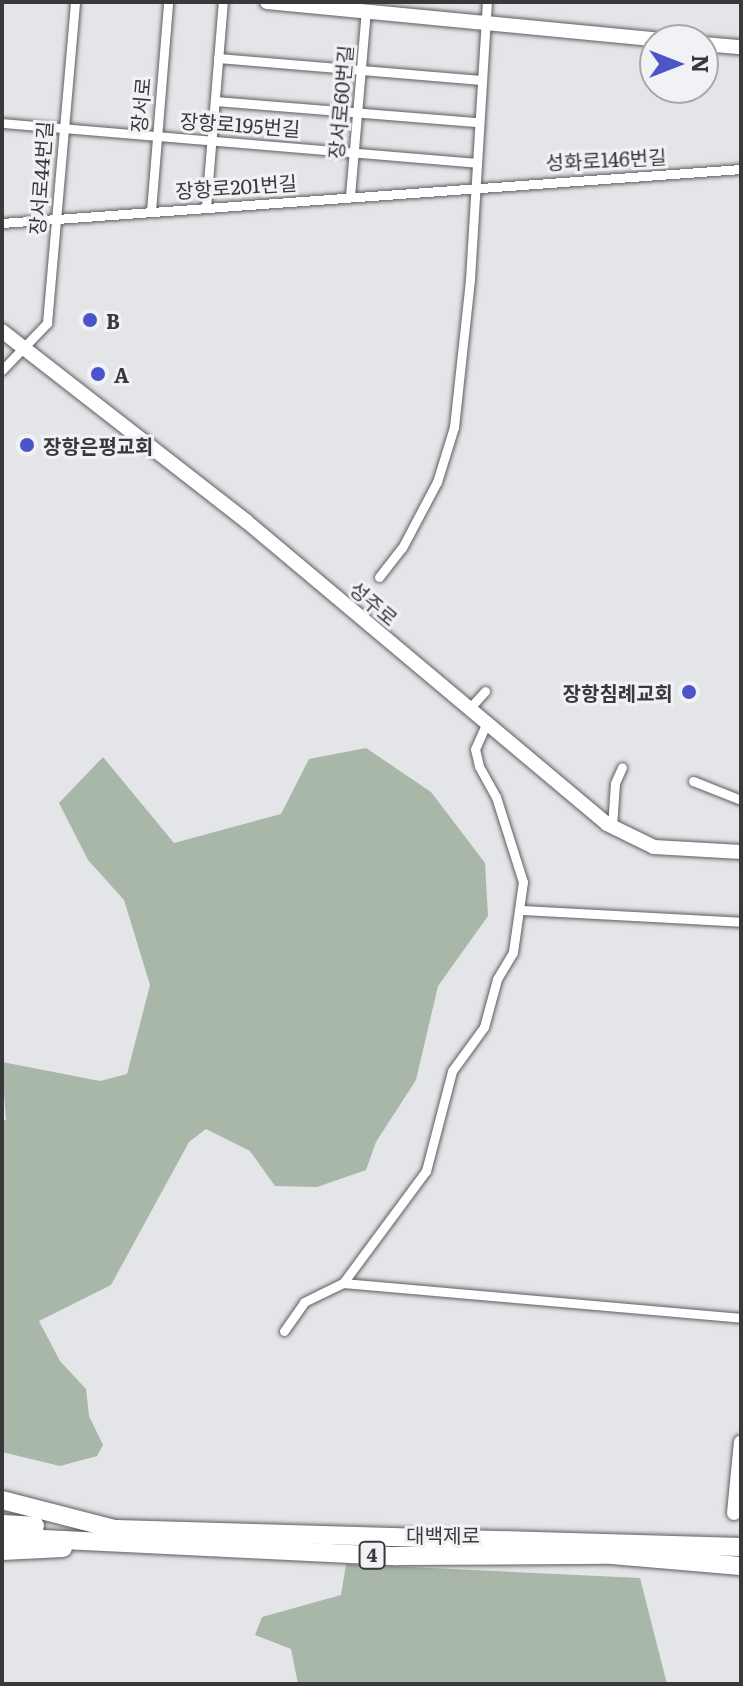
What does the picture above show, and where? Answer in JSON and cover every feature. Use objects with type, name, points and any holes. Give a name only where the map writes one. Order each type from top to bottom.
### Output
[{"type":"highway","points":[[2,1500],[115,1535]]},
{"type":"highway","name":"대백제로","points":[[2,1524],[397,1556],[612,1555],[741,1566]]},
{"type":"highway","points":[[2,1551],[115,1535]]},
{"type":"highway","name":"대백제로","points":[[2,1537],[115,1535],[741,1547]]},
{"type":"street","name":"장서로44번길","points":[[2,370],[47,323],[75,2]]},
{"type":"street","name":"장서로","points":[[151,211],[168,2]]},
{"type":"street","points":[[206,207],[223,2]]},
{"type":"street","points":[[267,2],[639,38]]},
{"type":"street","points":[[379,577],[402,548],[437,482],[454,427],[470,279],[473,186],[487,2]]},
{"type":"street","name":"장서로60번길","points":[[350,196],[366,11]]},
{"type":"street","points":[[719,45],[741,47]]},
{"type":"street","points":[[218,58],[481,80]]},
{"type":"street","points":[[215,101],[478,122]]},
{"type":"street","name":"장항로195번길","points":[[2,123],[475,163]]},
{"type":"street","name":"성화로146번길","points":[[473,186],[741,169]]},
{"type":"street","name":"장항로201번길","points":[[2,223],[473,186]]},
{"type":"street","name":"성주로","points":[[2,331],[246,521],[612,827],[654,847],[741,852]]},
{"type":"street","points":[[469,709],[485,691]]},
{"type":"street","points":[[284,1331],[304,1302],[343,1283],[426,1171],[452,1071],[484,1027],[522,910],[523,882],[475,749],[486,724]]},
{"type":"street","points":[[612,827],[615,783],[622,767]]},
{"type":"street","points":[[693,781],[741,800]]},
{"type":"street","points":[[522,910],[741,922]]},
{"type":"street","points":[[343,1283],[741,1318]]},
{"type":"street","points":[[734,1513],[741,1442]]},
{"type":"green space","points":[[366,748],[431,792],[485,863],[488,916],[438,986],[416,1080],[376,1142],[366,1170],[317,1187],[275,1186],[250,1151],[206,1129],[189,1142],[111,1285],[39,1321],[60,1361],[86,1389],[89,1416],[103,1445],[97,1456],[60,1466],[2,1452],[2,1120],[6,1120],[2,1062],[100,1081],[127,1074],[150,985],[124,900],[88,860],[59,803],[103,757],[174,843],[281,814],[309,759]]},
{"type":"green space","points":[[346,1564],[640,1578],[667,1684],[298,1684],[291,1649],[255,1635],[262,1617],[341,1595]]},
{"type":"place","name":"B","points":[[90,320]]},
{"type":"place","name":"A","points":[[98,374]]},
{"type":"place","name":"장항은평교회","points":[[27,445]]},
{"type":"place","name":"장항침례교회","points":[[689,692]]}]
